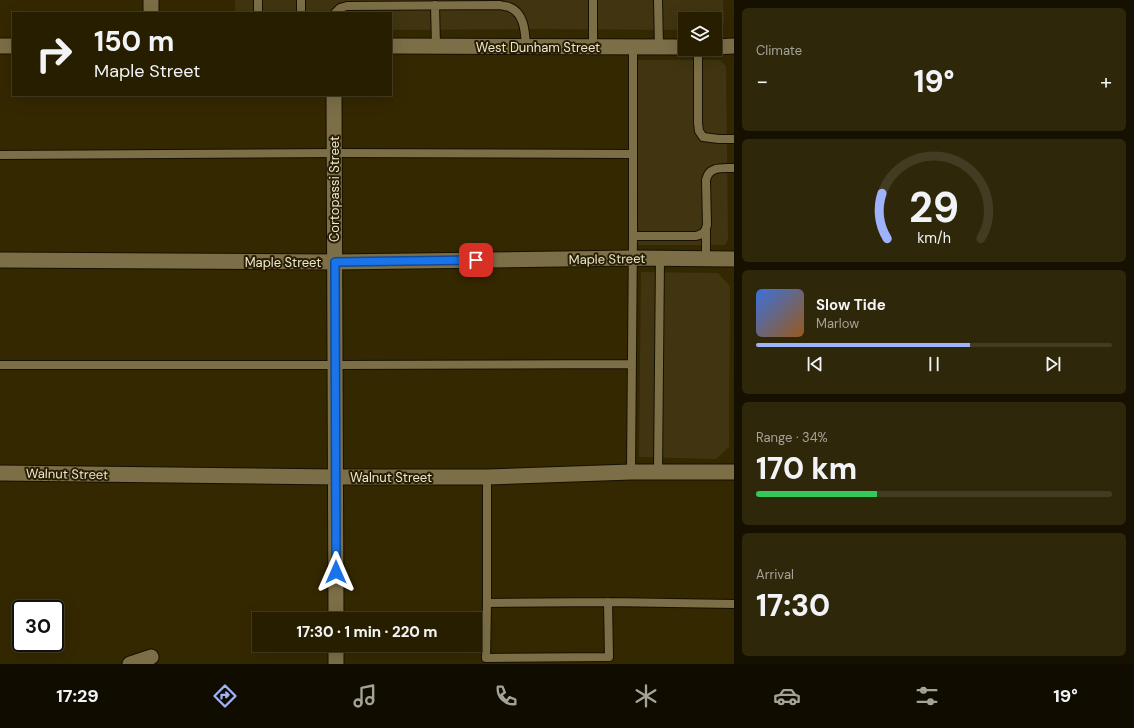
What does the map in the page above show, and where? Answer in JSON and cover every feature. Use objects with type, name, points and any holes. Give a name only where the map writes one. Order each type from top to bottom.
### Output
[{"type":"street","points":[[151,0],[151,12]]},
{"type":"street","points":[[0,46],[12,46]]},
{"type":"street","name":"West Dunham Street","points":[[392,46],[678,47]]},
{"type":"street","points":[[722,47],[734,46]]},
{"type":"street","name":"Cortopassi Street","points":[[334,96],[336,612]]},
{"type":"street","name":"Maple Street","points":[[0,260],[335,262],[632,258],[734,259]]},
{"type":"street","name":"Walnut Street","points":[[0,473],[336,477],[487,477],[631,472],[734,472]]},
{"type":"street","points":[[336,652],[336,664]]},
{"type":"street","points":[[130,664],[151,657]]},
{"type":"lane","points":[[258,0],[258,12]]},
{"type":"lane","points":[[301,0],[301,12]]},
{"type":"lane","points":[[593,0],[593,47]]},
{"type":"lane","points":[[658,0],[659,47]]},
{"type":"lane","points":[[435,5],[436,46]]},
{"type":"lane","points":[[336,12],[340,8],[347,6],[489,5],[510,8],[517,12],[522,20],[525,31],[526,46]]},
{"type":"lane","points":[[631,472],[633,47]]},
{"type":"lane","points":[[698,56],[699,132],[703,137],[734,139]]},
{"type":"lane","points":[[0,155],[334,153],[633,154]]},
{"type":"lane","points":[[706,258],[707,176],[710,171],[716,169],[734,168]]},
{"type":"lane","points":[[633,236],[696,236],[706,231]]},
{"type":"lane","points":[[658,472],[660,258]]},
{"type":"lane","points":[[0,364],[632,364]]},
{"type":"lane","points":[[487,477],[486,658],[609,657],[608,602]]},
{"type":"lane","points":[[487,603],[608,602],[734,604]]},
{"type":"shaded area","points":[[235,0],[723,0],[724,22],[722,25],[722,12],[678,12],[678,30],[392,30],[392,12],[235,12]]},
{"type":"shaded area","points":[[637,60],[720,60],[726,66],[728,239],[725,245],[637,245]]},
{"type":"shaded area","points":[[641,272],[718,273],[730,286],[729,447],[716,459],[639,457]]},
{"type":"route","points":[[336,572],[335,262],[476,260]]}]
